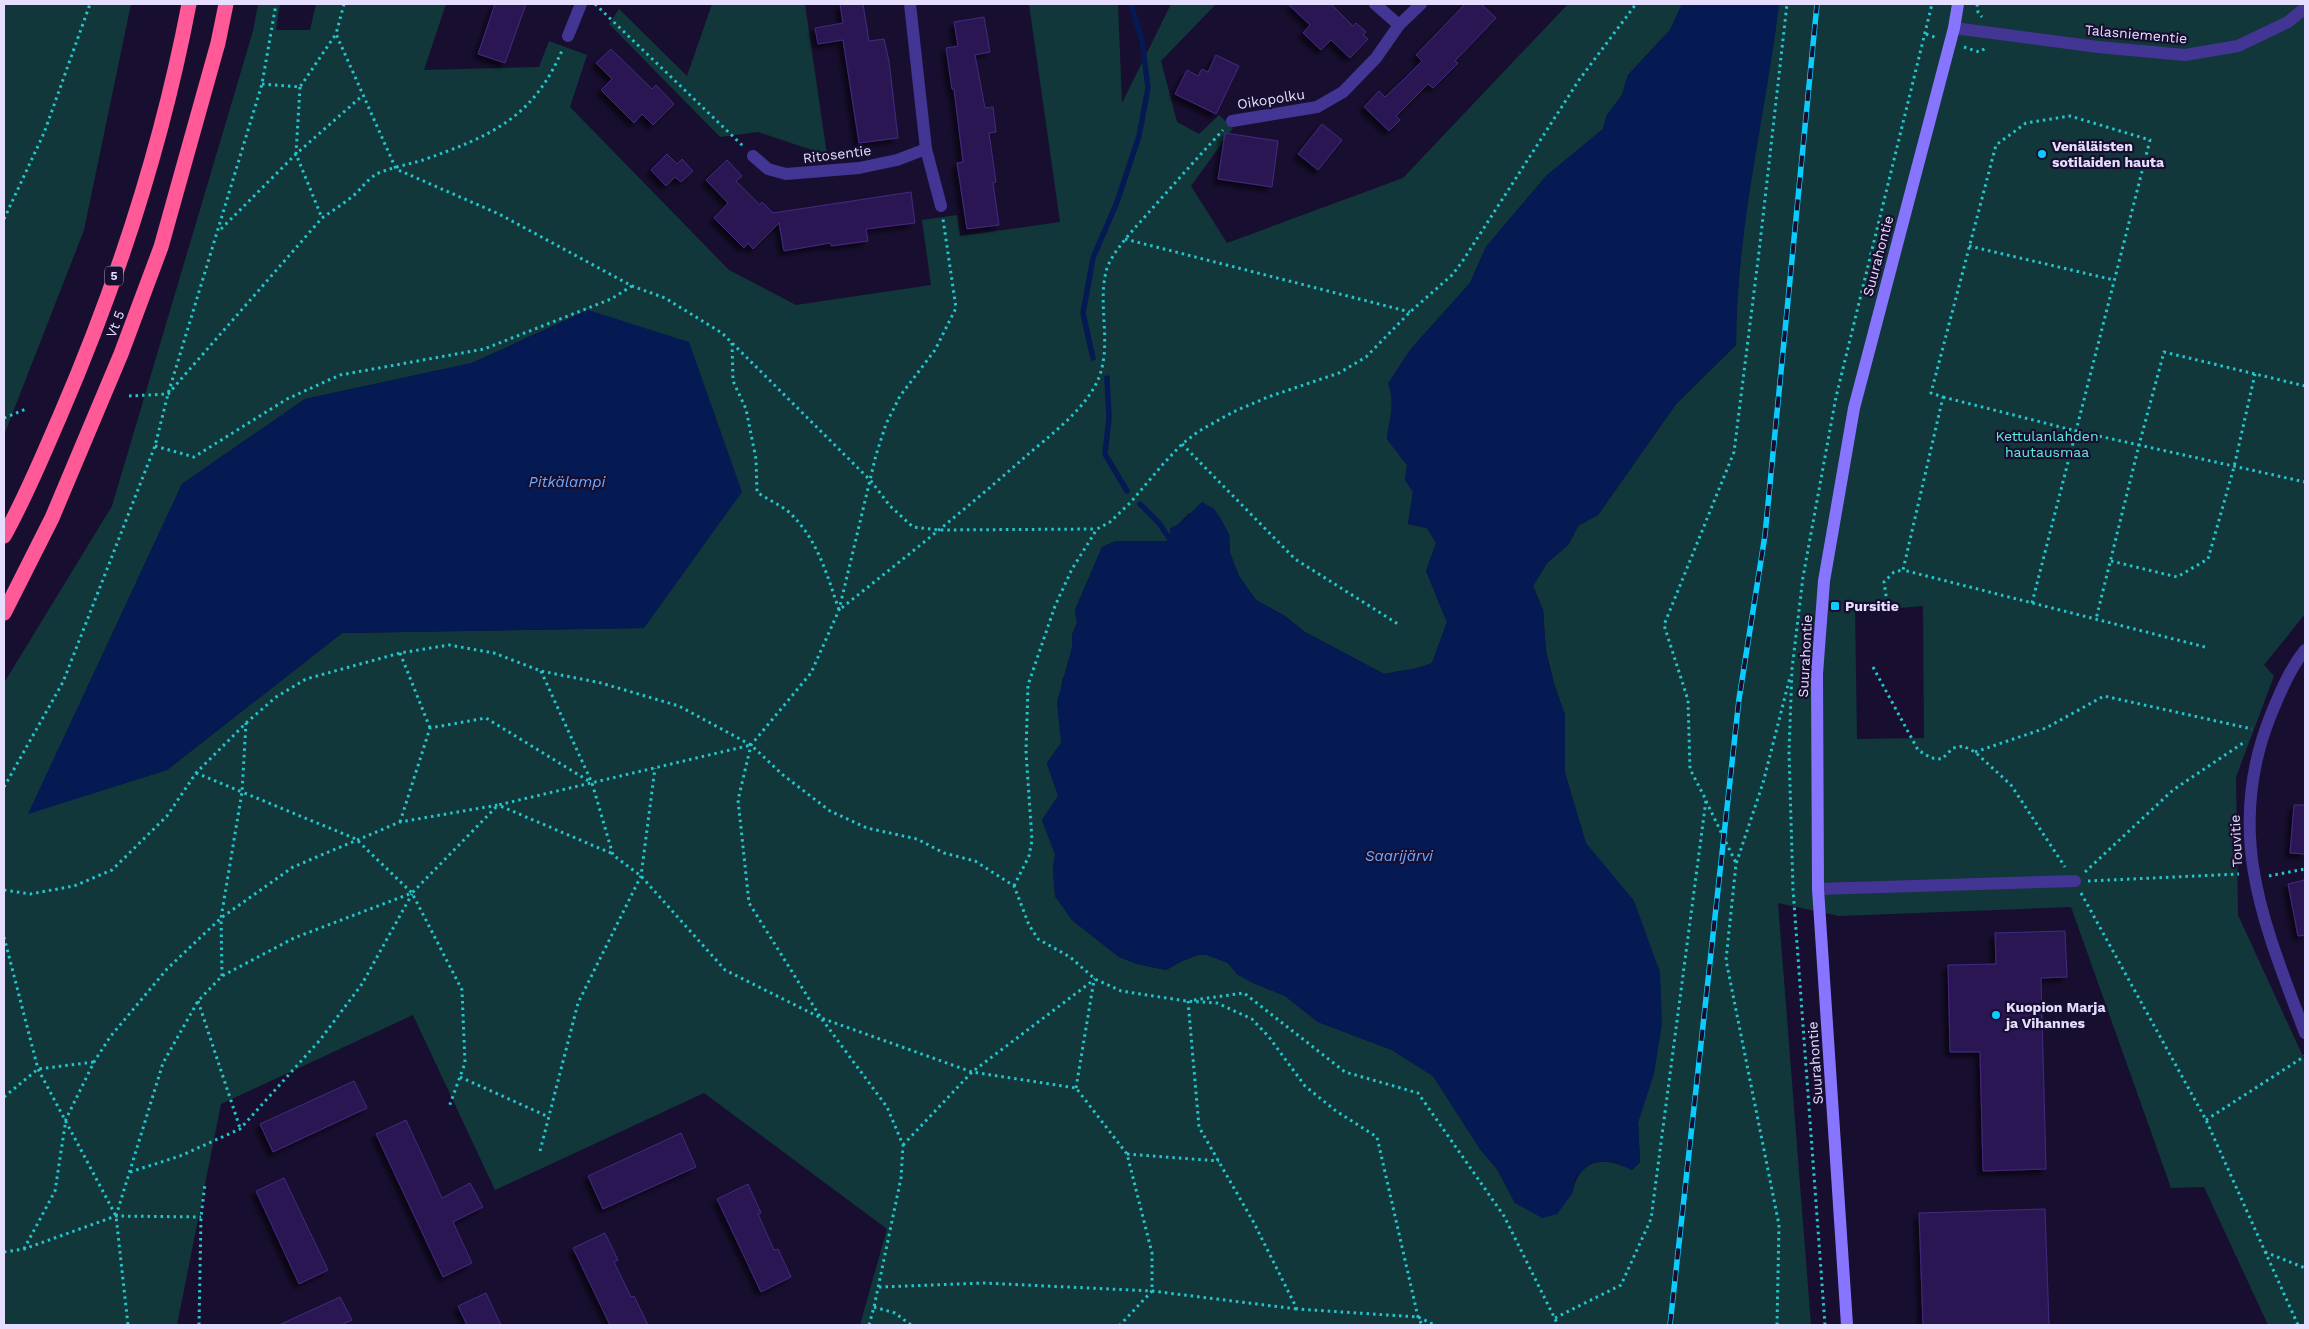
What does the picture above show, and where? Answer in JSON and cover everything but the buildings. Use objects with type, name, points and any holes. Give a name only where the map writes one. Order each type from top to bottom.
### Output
[{"type":"highway","name":"Vt 5","points":[[4,536],[21,505],[91,344],[147,177],[178,63],[189,4]]},
{"type":"highway","name":"Vt 5","points":[[4,613],[52,518],[162,247],[218,43],[226,4]]},
{"type":"street","points":[[568,36],[581,4]]},
{"type":"street","points":[[910,4],[926,149],[941,206]]},
{"type":"street","points":[[1375,4],[1399,25]]},
{"type":"street","name":"Oikopolku","points":[[1232,121],[1317,107],[1343,92],[1376,58],[1399,25],[1421,4]]},
{"type":"street","name":"Suurahontie","points":[[1848,1325],[1818,889],[1817,674],[1824,581],[1854,408],[1954,28],[1958,4]]},
{"type":"street","name":"Talasniementie","points":[[1954,28],[2098,47],[2185,55],[2238,46],[2288,22],[2305,8]]},
{"type":"street","name":"Ritosentie","points":[[753,156],[768,169],[786,174],[859,168],[897,160],[926,149]]},
{"type":"street","name":"Touvitie","points":[[2305,650],[2282,687],[2264,732],[2257,756],[2248,813],[2269,936],[2305,1033]]},
{"type":"street","points":[[1818,889],[2075,881]]},
{"type":"path","points":[[4,220],[44,133],[90,4]]},
{"type":"path","points":[[4,787],[62,682],[155,446],[168,394],[219,231],[262,84],[276,4]]},
{"type":"path","points":[[322,218],[296,154],[300,87],[336,34],[344,4]]},
{"type":"path","points":[[595,4],[753,156]]},
{"type":"path","points":[[1014,886],[1029,856],[1032,840],[1026,752],[1028,685],[1055,606],[1072,569],[1097,530],[1110,522],[1130,503],[1182,444],[1199,431],[1233,412],[1268,397],[1339,373],[1350,367],[1366,357],[1410,312],[1452,275],[1579,80],[1636,4]]},
{"type":"path","points":[[1736,864],[1690,769],[1688,700],[1664,625],[1734,452],[1787,4]]},
{"type":"path","points":[[336,34],[396,169],[499,214],[632,286],[665,298],[722,333],[871,481],[890,506],[913,527],[940,530],[1097,530]]},
{"type":"path","points":[[129,396],[168,394],[322,218],[353,195],[376,174],[454,149],[496,130],[514,116],[532,101],[544,86],[554,70],[568,36]]},
{"type":"path","points":[[262,84],[300,87]]},
{"type":"path","points":[[219,231],[296,154],[362,96]]},
{"type":"path","points":[[2032,603],[2076,431],[2114,280],[2150,140],[2070,116],[2026,122],[1996,145],[1930,393],[2076,431],[2305,482]]},
{"type":"path","points":[[838,610],[940,530],[1051,434],[1081,404],[1096,384],[1103,362],[1105,332],[1102,296],[1106,270],[1125,239],[1232,121]]},
{"type":"path","points":[[869,1325],[902,1178],[903,1145],[886,1107],[821,1018],[749,903],[738,800],[750,745],[811,673],[838,610],[876,455],[886,424],[897,403],[935,350],[956,308],[941,206]]},
{"type":"path","points":[[1125,239],[1410,312]]},
{"type":"path","points":[[1969,246],[2114,280]]},
{"type":"path","points":[[155,446],[194,457],[287,400],[340,375],[484,349],[611,299],[632,286]]},
{"type":"path","points":[[732,343],[733,381],[746,409],[756,459],[757,492],[789,512],[805,529],[818,550],[838,610]]},
{"type":"path","points":[[2096,619],[2164,352],[2305,386]]},
{"type":"path","points":[[2111,561],[2177,577],[2208,559],[2234,466],[2256,374]]},
{"type":"path","points":[[1903,570],[1943,397]]},
{"type":"path","points":[[4,418],[26,409]]},
{"type":"path","points":[[1182,444],[1296,559],[1398,624]]},
{"type":"path","points":[[1888,609],[1884,582],[1894,572],[1903,570],[2205,647]]},
{"type":"path","points":[[4,890],[30,894],[74,886],[112,870],[167,816],[196,773],[246,723],[276,697],[306,679],[400,654],[449,645],[494,653],[541,671],[601,683],[679,706],[750,745],[783,775],[830,811],[867,828],[917,839],[944,853],[974,861],[1014,886],[1029,925],[1038,939],[1070,958],[1094,979],[1121,991],[1186,1001],[1217,1003],[1252,1019],[1269,1037],[1305,1086],[1336,1111],[1376,1137],[1418,1317],[1422,1325]]},
{"type":"path","points":[[400,654],[430,728],[400,822]]},
{"type":"path","points":[[1873,667],[1918,750],[1931,758],[1942,759],[1953,748],[1963,746],[1975,752],[2011,785],[2075,881],[2206,1120],[2298,1325]]},
{"type":"path","points":[[1777,1325],[1778,1225],[1726,960],[1736,864],[1763,783],[1792,669]]},
{"type":"path","points":[[541,671],[592,784],[613,855]]},
{"type":"path","points":[[1975,752],[2046,728],[2104,696],[2264,732]]},
{"type":"path","points":[[430,728],[486,718],[592,784]]},
{"type":"path","points":[[222,976],[221,918],[242,792],[246,723]]},
{"type":"path","points":[[2075,881],[2172,790],[2232,748],[2264,732]]},
{"type":"path","points":[[24,1249],[55,1191],[66,1119],[94,1062],[110,1037],[168,969],[221,918],[293,867],[400,822],[498,805],[750,745]]},
{"type":"path","points":[[540,1151],[578,1003],[641,876],[656,768]]},
{"type":"path","points":[[196,773],[356,840],[412,893],[462,990],[465,1063],[449,1107]]},
{"type":"path","points":[[1555,1318],[1621,1285],[1651,1219],[1706,800]]},
{"type":"path","points":[[498,805],[613,855],[641,876],[725,970],[821,1018],[972,1072],[1076,1088],[1127,1154],[1152,1253],[1152,1291],[1120,1325]]},
{"type":"path","points":[[129,1172],[180,1156],[240,1128],[320,1040],[362,984],[412,893],[498,805]]},
{"type":"path","points":[[2075,881],[2259,872],[2266,877],[2305,869]]},
{"type":"path","points":[[116,1216],[163,1063],[198,1000],[222,976],[294,938],[412,893]]},
{"type":"path","points":[[4,937],[38,1069],[116,1216],[128,1325]]},
{"type":"path","points":[[903,1145],[972,1072],[1094,979]]},
{"type":"path","points":[[1076,1088],[1094,979]]},
{"type":"path","points":[[1186,1001],[1244,993],[1345,1072],[1418,1093],[1504,1216],[1558,1325]]},
{"type":"path","points":[[198,1000],[240,1128]]},
{"type":"path","points":[[1186,1001],[1200,1127],[1254,1223],[1297,1309]]},
{"type":"path","points":[[2206,1120],[2305,1056]]},
{"type":"path","points":[[4,1098],[38,1069],[94,1062]]},
{"type":"path","points":[[460,1077],[549,1117]]},
{"type":"path","points":[[1127,1154],[1219,1161]]},
{"type":"path","points":[[198,1325],[201,1218],[205,1184]]},
{"type":"path","points":[[4,1252],[24,1249],[116,1216],[201,1218]]},
{"type":"path","points":[[2265,1252],[2305,1268]]},
{"type":"path","points":[[879,1286],[983,1283],[1152,1291],[1297,1309],[1418,1317],[1435,1325]]},
{"type":"path","points":[[874,1306],[895,1313],[911,1325]]},
{"type":"green space","points":[[4,4],[131,4],[84,230],[4,435]]},
{"type":"green space","name":"Kettulanlahden hautausmaa","points":[[258,4],[280,4],[276,30],[310,30],[316,4],[446,4],[424,70],[539,67],[549,41],[587,55],[570,107],[729,270],[796,305],[931,285],[922,220],[957,215],[960,236],[1060,222],[1029,4],[1118,4],[1122,103],[1171,4],[1216,4],[1161,61],[1177,122],[1199,134],[1219,115],[1233,128],[1191,186],[1227,243],[1403,178],[1568,4],[1682,4],[1670,30],[1628,75],[1622,95],[1607,115],[1603,129],[1546,176],[1486,247],[1470,283],[1410,350],[1388,384],[1392,404],[1387,439],[1407,465],[1405,480],[1413,492],[1408,524],[1427,528],[1436,543],[1426,571],[1447,622],[1432,663],[1415,669],[1384,674],[1305,632],[1285,616],[1256,600],[1239,576],[1230,553],[1229,534],[1189,513],[1178,525],[1171,541],[1116,541],[1102,547],[1075,610],[1077,623],[1072,635],[1069,663],[1062,681],[1061,743],[1047,763],[1058,796],[1042,820],[1055,854],[1053,870],[1055,896],[1072,920],[1119,957],[1137,964],[1166,970],[1198,955],[1207,955],[1228,963],[1237,974],[1285,996],[1318,1022],[1392,1050],[1433,1076],[1480,1149],[1497,1169],[1515,1203],[1572,1194],[1580,1173],[1594,1163],[1611,1162],[1632,1170],[1640,1162],[1638,1123],[1643,1103],[1634,901],[1586,844],[1565,773],[1565,715],[1554,684],[1546,651],[1543,610],[1533,586],[1547,563],[1569,544],[1578,526],[1598,515],[1676,404],[1736,345],[1737,302],[1746,216],[1779,4],[2305,4],[2305,614],[2264,665],[2274,676],[2236,777],[2238,915],[2305,1061],[2305,1325],[2268,1325],[2204,1187],[2171,1188],[2071,907],[1839,916],[1778,903],[1811,1325],[860,1325],[887,1229],[704,1093],[495,1190],[413,1015],[221,1104],[177,1325],[4,1325],[4,683],[112,506],[253,31]],"holes":[[[588,310],[644,628],[342,633],[167,770],[29,813],[182,484],[305,399],[472,363]],[[1923,606],[1924,738],[1857,739],[1855,607],[1888,609]]]},
{"type":"green space","points":[[712,4],[805,4],[827,155],[758,132],[720,137],[609,24],[619,9],[687,76]]},
{"type":"water","name":"Saarijärvi","points":[[1682,4],[1779,4],[1746,216],[1737,302],[1736,345],[1676,404],[1598,515],[1578,526],[1569,544],[1547,563],[1533,586],[1543,610],[1546,651],[1554,684],[1565,715],[1565,773],[1586,843],[1634,901],[1660,972],[1662,1024],[1654,1074],[1638,1123],[1640,1162],[1632,1170],[1610,1161],[1594,1162],[1587,1166],[1575,1179],[1572,1194],[1557,1214],[1542,1218],[1515,1203],[1497,1169],[1480,1149],[1433,1076],[1392,1050],[1318,1022],[1285,996],[1237,974],[1228,963],[1207,955],[1198,955],[1166,970],[1137,964],[1119,957],[1072,920],[1055,896],[1053,870],[1055,854],[1042,820],[1058,796],[1047,763],[1061,743],[1057,702],[1072,647],[1072,635],[1077,623],[1075,610],[1102,547],[1116,541],[1170,541],[1170,528],[1183,520],[1202,502],[1214,509],[1221,519],[1229,534],[1230,553],[1239,576],[1256,600],[1285,616],[1305,632],[1384,674],[1414,669],[1432,663],[1447,622],[1426,571],[1436,543],[1427,528],[1408,524],[1413,492],[1405,480],[1407,465],[1387,439],[1392,404],[1388,384],[1410,350],[1470,283],[1486,247],[1546,176],[1603,129],[1607,115],[1622,95],[1628,75],[1670,30]]},
{"type":"water","name":"Pitkälampi","points":[[588,310],[689,342],[742,492],[644,628],[342,633],[167,770],[28,814],[182,484],[305,399],[472,363]]},
{"type":"waterway","points":[[1093,358],[1083,313],[1093,258],[1117,202],[1139,136],[1148,88],[1142,40],[1131,4]]},
{"type":"waterway","points":[[1107,378],[1109,418],[1105,454],[1127,491]]},
{"type":"waterway","points":[[1140,504],[1159,523],[1171,541]]},
{"type":"railway","points":[[1670,1325],[1739,699],[1765,535],[1817,4]]},
{"type":"place","name":"Venäläisten sotilaiden hauta","points":[[2042,154]]},
{"type":"place","name":"Pursitie","points":[[1835,606]]},
{"type":"place","name":"Kuopion Marja ja Vihannes","points":[[1996,1015]]}]
